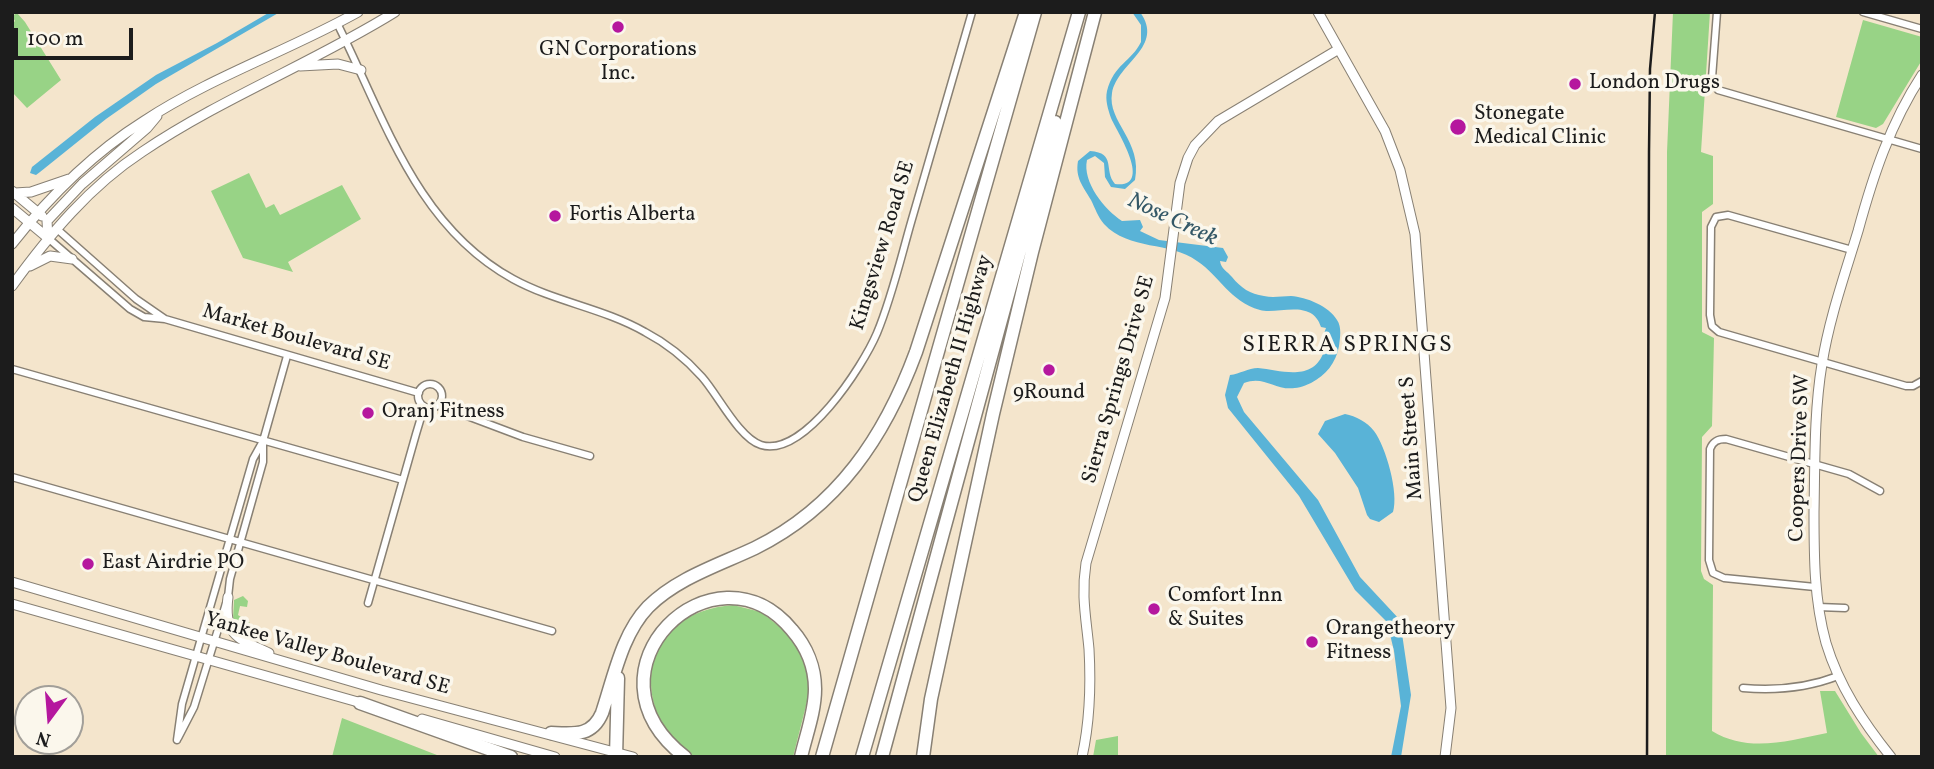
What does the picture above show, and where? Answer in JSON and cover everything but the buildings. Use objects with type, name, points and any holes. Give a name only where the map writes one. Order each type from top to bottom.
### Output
[{"type":"highway","points":[[551,733],[580,734],[592,728],[600,718],[626,639],[635,623],[656,599],[678,584],[761,545],[786,530],[818,506],[861,461],[894,407],[916,352],[1026,12]]},
{"type":"highway","name":"Queen Elizabeth II Highway","points":[[822,757],[1035,12]]},
{"type":"highway","points":[[882,757],[1048,150],[1081,12]]},
{"type":"highway","name":"Queen Elizabeth II Highway","points":[[862,757],[1081,12]]},
{"type":"highway","points":[[923,757],[931,699],[990,426],[1095,12]]},
{"type":"highway","points":[[685,757],[665,738],[649,713],[644,684],[647,661],[656,638],[677,616],[700,604],[727,599],[755,603],[780,617],[798,637],[807,655],[815,691],[801,757]]},
{"type":"highway","points":[[616,754],[618,668]]},
{"type":"highway","points":[[360,702],[511,757]]},
{"type":"main road","points":[[12,244],[37,212],[71,179],[114,143],[163,110],[358,12]]},
{"type":"main road","points":[[12,285],[48,238],[96,188],[140,153],[187,123],[395,12]]},
{"type":"main road","name":"Main Street S","points":[[1318,12],[1385,131],[1400,170],[1415,234],[1451,708],[1445,757]]},
{"type":"main road","name":"Sierra Springs Drive SE","points":[[1082,757],[1090,692],[1083,606],[1086,562],[1158,320],[1171,258],[1182,172],[1195,145],[1218,121],[1339,49]]},
{"type":"main road","points":[[295,66],[338,64],[361,70]]},
{"type":"main road","name":"Coopers Drive SW","points":[[1891,757],[1863,720],[1838,676],[1826,642],[1815,587],[1815,463],[1822,361],[1852,250],[1887,139],[1922,75]]},
{"type":"main road","points":[[48,238],[47,220],[65,200],[147,128],[163,110]]},
{"type":"main road","points":[[14,192],[31,192],[71,179]]},
{"type":"main road","points":[[14,192],[57,229]]},
{"type":"main road","points":[[12,208],[48,238]]},
{"type":"main road","points":[[25,268],[50,256],[72,259]]},
{"type":"main road","name":"Yankee Valley Boulevard SE","points":[[12,582],[297,666],[633,757]]},
{"type":"main road","points":[[228,597],[227,623],[235,635],[297,666]]},
{"type":"main road","name":"Yankee Valley Boulevard SE","points":[[12,604],[555,757]]},
{"type":"street","name":"Kingsview Road SE","points":[[337,23],[420,191],[436,215],[465,246],[491,267],[523,285],[604,312],[658,339],[701,376],[750,438],[764,446],[771,446],[789,442],[819,418],[843,389],[872,343],[888,303],[972,12]]},
{"type":"street","points":[[1717,12],[1712,78],[1718,90],[1922,149]]},
{"type":"street","points":[[1863,12],[1922,29]]},
{"type":"street","points":[[1852,250],[1728,215],[1717,217],[1711,227],[1710,321],[1715,329],[1906,386],[1922,381]]},
{"type":"street","name":"Market Boulevard SE","points":[[57,229],[136,299],[165,319]]},
{"type":"street","name":"Market Boulevard SE","points":[[48,238],[130,309],[144,317],[165,319],[419,393]]},
{"type":"street","points":[[263,441],[263,461],[228,597],[189,720],[177,740],[179,718],[201,638],[253,459],[263,441],[287,356]]},
{"type":"street","points":[[12,369],[402,480]]},
{"type":"street","points":[[427,408],[419,402],[419,393],[428,384],[436,386],[442,397],[439,405]]},
{"type":"street","points":[[368,603],[402,480],[422,414],[427,408],[439,405],[523,437],[590,456]]},
{"type":"street","points":[[1815,587],[1718,577],[1710,568],[1710,449],[1716,441],[1726,439],[1815,463],[1861,479],[1880,491]]},
{"type":"street","points":[[12,477],[552,631]]},
{"type":"street","points":[[1818,607],[1845,608]]},
{"type":"street","points":[[1743,688],[1775,690],[1838,676]]},
{"type":"green space","points":[[1673,12],[1710,12],[1701,152],[1713,156],[1713,204],[1702,212],[1702,332],[1714,338],[1712,426],[1702,437],[1701,571],[1704,579],[1713,585],[1712,731],[1740,742],[1754,743],[1783,742],[1827,733],[1820,691],[1835,691],[1879,757],[1666,757],[1667,152]]},
{"type":"green space","points":[[17,13],[61,80],[27,108],[12,92],[12,24],[15,21],[12,16]]},
{"type":"green space","points":[[1863,20],[1922,37],[1922,60],[1883,124],[1876,128],[1836,117]]},
{"type":"green space","points":[[249,173],[266,208],[274,204],[280,215],[342,185],[361,219],[288,262],[293,272],[243,258],[211,191]]},
{"type":"green space","points":[[243,596],[248,601],[247,607],[240,606],[238,615],[250,623],[248,628],[237,624],[233,619],[234,600]]},
{"type":"green space","points":[[733,605],[761,612],[795,639],[808,671],[809,694],[793,757],[695,757],[683,750],[660,720],[651,679],[657,651],[664,639],[673,628],[694,615]]},
{"type":"green space","points":[[342,718],[442,757],[332,757]]},
{"type":"green space","points":[[1118,736],[1118,757],[1093,757],[1096,740]]},
{"type":"water","points":[[270,12],[280,12],[156,84],[106,119],[36,175],[30,173],[32,167],[95,117],[156,75]]},
{"type":"water","points":[[1132,12],[1140,12],[1146,24],[1147,35],[1144,45],[1116,82],[1112,103],[1134,154],[1135,180],[1125,189],[1111,187],[1105,177],[1104,163],[1095,156],[1087,160],[1086,168],[1091,186],[1102,203],[1122,221],[1140,220],[1143,227],[1140,231],[1159,240],[1223,248],[1228,257],[1226,262],[1220,261],[1222,266],[1246,290],[1267,297],[1291,296],[1310,300],[1329,310],[1339,323],[1339,346],[1335,358],[1330,368],[1316,380],[1290,388],[1253,381],[1244,383],[1237,397],[1244,412],[1318,500],[1360,577],[1400,620],[1411,695],[1401,757],[1391,757],[1401,706],[1394,651],[1387,622],[1355,590],[1299,496],[1228,408],[1225,395],[1230,375],[1254,368],[1294,372],[1311,368],[1323,354],[1326,328],[1321,327],[1310,313],[1302,310],[1267,311],[1249,306],[1233,295],[1205,267],[1186,255],[1114,233],[1100,218],[1079,177],[1078,161],[1090,151],[1104,155],[1115,184],[1127,183],[1132,177],[1130,157],[1111,118],[1106,98],[1114,75],[1141,42],[1141,25]]},
{"type":"water","points":[[1345,414],[1361,420],[1371,428],[1379,438],[1387,459],[1393,482],[1393,512],[1379,522],[1367,515],[1358,488],[1335,453],[1318,434],[1325,421]]},
{"type":"railway","points":[[1647,757],[1649,152],[1650,69],[1655,12]]},
{"type":"place","name":"GN Corporations Inc.","points":[[618,27]]},
{"type":"place","name":"London Drugs","points":[[1575,84]]},
{"type":"place","name":"Stonegate Medical Clinic","points":[[1458,127]]},
{"type":"place","name":"Fortis Alberta","points":[[555,216]]},
{"type":"place","name":"9Round","points":[[1049,370]]},
{"type":"place","name":"Oranj Fitness","points":[[368,413]]},
{"type":"place","name":"East Airdrie PO","points":[[88,564]]},
{"type":"place","name":"Comfort Inn & Suites","points":[[1154,609]]},
{"type":"place","name":"Orangetheory Fitness","points":[[1312,642]]},
{"type":"district","name":"SIERRA SPRINGS","points":[[1348,347]]},
{"type":"water label","name":"Nose Creek","points":[[1172,221]]}]
